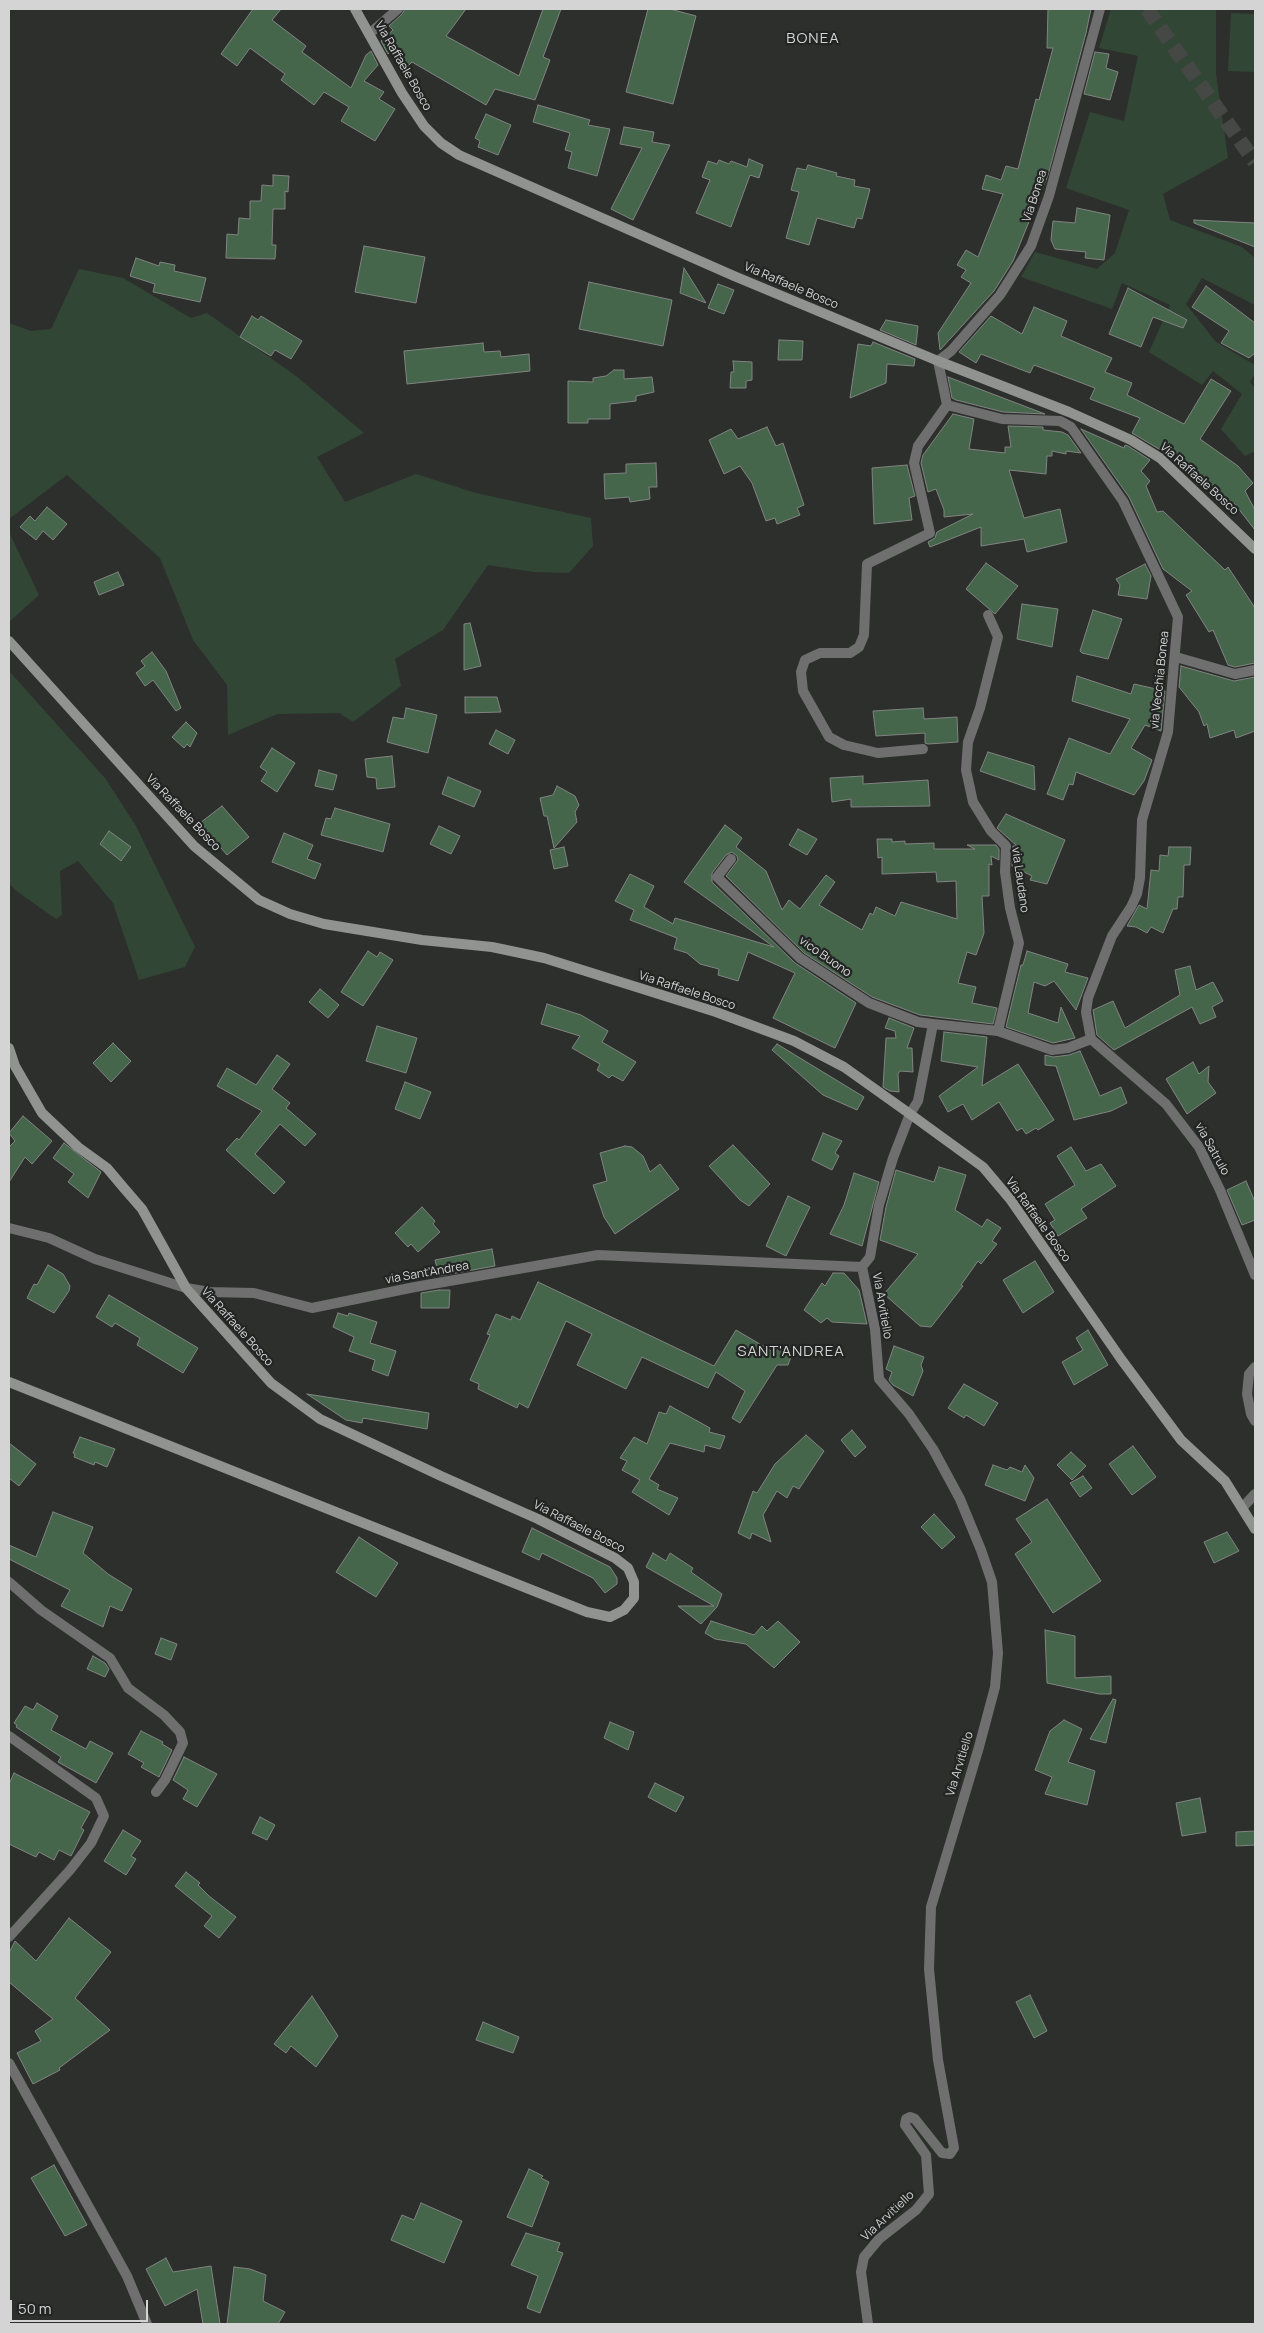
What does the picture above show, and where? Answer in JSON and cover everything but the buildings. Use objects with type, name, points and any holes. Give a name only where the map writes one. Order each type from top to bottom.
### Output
[{"type":"street","name":"Via Raffaele Bosco","points":[[356,9],[402,93],[424,126],[441,143],[460,155],[725,272],[938,362],[1069,412],[1131,440],[1160,458],[1255,549]]},
{"type":"street","points":[[369,34],[398,9]]},
{"type":"street","name":"Via Bonea","points":[[938,362],[951,351],[1000,295],[1031,246],[1049,196],[1100,9]]},
{"type":"street","points":[[923,749],[878,753],[844,745],[829,737],[803,691],[801,672],[805,660],[820,653],[850,653],[859,647],[864,635],[867,564],[930,533],[914,463],[918,446],[946,405],[938,362]]},
{"type":"street","name":"via Vecchia Bonea","points":[[946,405],[1002,419],[1060,421],[1071,426],[1123,501],[1178,617],[1168,732],[1142,820],[1140,878],[1137,894],[1112,936],[1088,998],[1086,1012],[1091,1039]]},
{"type":"street","name":"via Laudano","points":[[988,615],[998,638],[980,708],[968,742],[966,770],[973,802],[991,831],[1006,846],[1005,872],[1010,908],[1019,943],[1008,996],[998,1031]]},
{"type":"street","name":"Via Raffaele Bosco","points":[[9,642],[194,846],[259,900],[290,914],[324,924],[422,940],[492,947],[544,958],[716,1012],[794,1041],[844,1067],[983,1168],[1010,1199],[1120,1359],[1181,1440],[1225,1481],[1255,1529]]},
{"type":"street","points":[[1176,657],[1235,674],[1255,670]]},
{"type":"street","name":"vico Buono","points":[[732,859],[717,877],[800,958],[869,1003],[918,1022],[933,1024]]},
{"type":"street","points":[[910,1114],[918,1101],[933,1024],[998,1031],[1052,1050],[1068,1048],[1091,1039]]},
{"type":"street","name":"via Satrulo","points":[[1091,1039],[1166,1104],[1199,1146],[1220,1190],[1255,1275]]},
{"type":"street","name":"Via Raffaele Bosco","points":[[9,1048],[15,1066],[42,1113],[78,1147],[107,1168],[142,1210],[186,1288],[271,1383],[320,1419],[538,1519],[615,1558],[628,1568],[634,1582],[634,1598],[624,1610],[610,1617],[587,1612],[9,1382]]},
{"type":"street","name":"Via Arvitiello","points":[[868,2324],[861,2272],[864,2257],[879,2239],[916,2210],[929,2194],[926,2155],[905,2125],[906,2119],[911,2117],[915,2119],[942,2153],[950,2154],[954,2148],[938,2060],[929,1969],[931,1907],[995,1687],[998,1653],[992,1582],[960,1499],[933,1449],[879,1378],[876,1329],[862,1267],[870,1256],[879,1205],[893,1158],[910,1114]]},
{"type":"street","name":"via Sant'Andrea","points":[[9,1228],[49,1238],[95,1259],[186,1288],[210,1292],[254,1293],[312,1308],[415,1287],[598,1255],[862,1267]]},
{"type":"street","points":[[1255,1367],[1250,1374],[1247,1394],[1251,1414],[1255,1421]]},
{"type":"street","points":[[1242,1507],[1255,1494]]},
{"type":"street","points":[[9,1582],[42,1610],[110,1658],[128,1688],[164,1715],[180,1732],[183,1743],[165,1780],[156,1792]]},
{"type":"street","points":[[9,1736],[96,1798],[104,1816],[91,1843],[70,1870],[9,1937]]},
{"type":"street","points":[[9,2063],[127,2276],[147,2324]]},
{"type":"green space","points":[[1111,9],[1216,9],[1216,74],[1228,158],[1163,194],[1170,220],[1242,247],[1255,258],[1255,305],[1202,278],[1186,304],[1216,342],[1255,365],[1255,374],[1250,382],[1255,389],[1255,451],[1245,456],[1221,429],[1242,394],[1213,371],[1202,385],[1149,352],[1170,305],[1122,283],[1112,309],[1021,277],[1035,252],[1097,269],[1115,253],[1129,210],[1066,188],[1090,112],[1124,121],[1138,56],[1099,48]]},
{"type":"green space","points":[[1231,13],[1255,14],[1255,72],[1228,71]]},
{"type":"green space","points":[[79,269],[123,278],[191,318],[207,313],[296,376],[364,433],[317,457],[345,502],[416,474],[476,493],[591,518],[593,546],[569,573],[534,572],[488,565],[443,630],[395,659],[401,686],[353,722],[339,713],[277,714],[228,735],[227,685],[193,640],[160,558],[67,475],[9,519],[9,323],[31,331],[51,329]]},
{"type":"green space","points":[[9,532],[39,595],[9,622]]},
{"type":"green space","points":[[9,671],[105,778],[136,826],[195,947],[185,967],[139,980],[113,903],[78,861],[60,871],[62,915],[56,919],[15,890],[9,883]]},
{"type":"tunnel","points":[[1147,9],[1255,162]]},
{"type":"district","name":"BONEA","points":[[813,39]]},
{"type":"district","name":"SANT'ANDREA","points":[[791,1352]]}]
